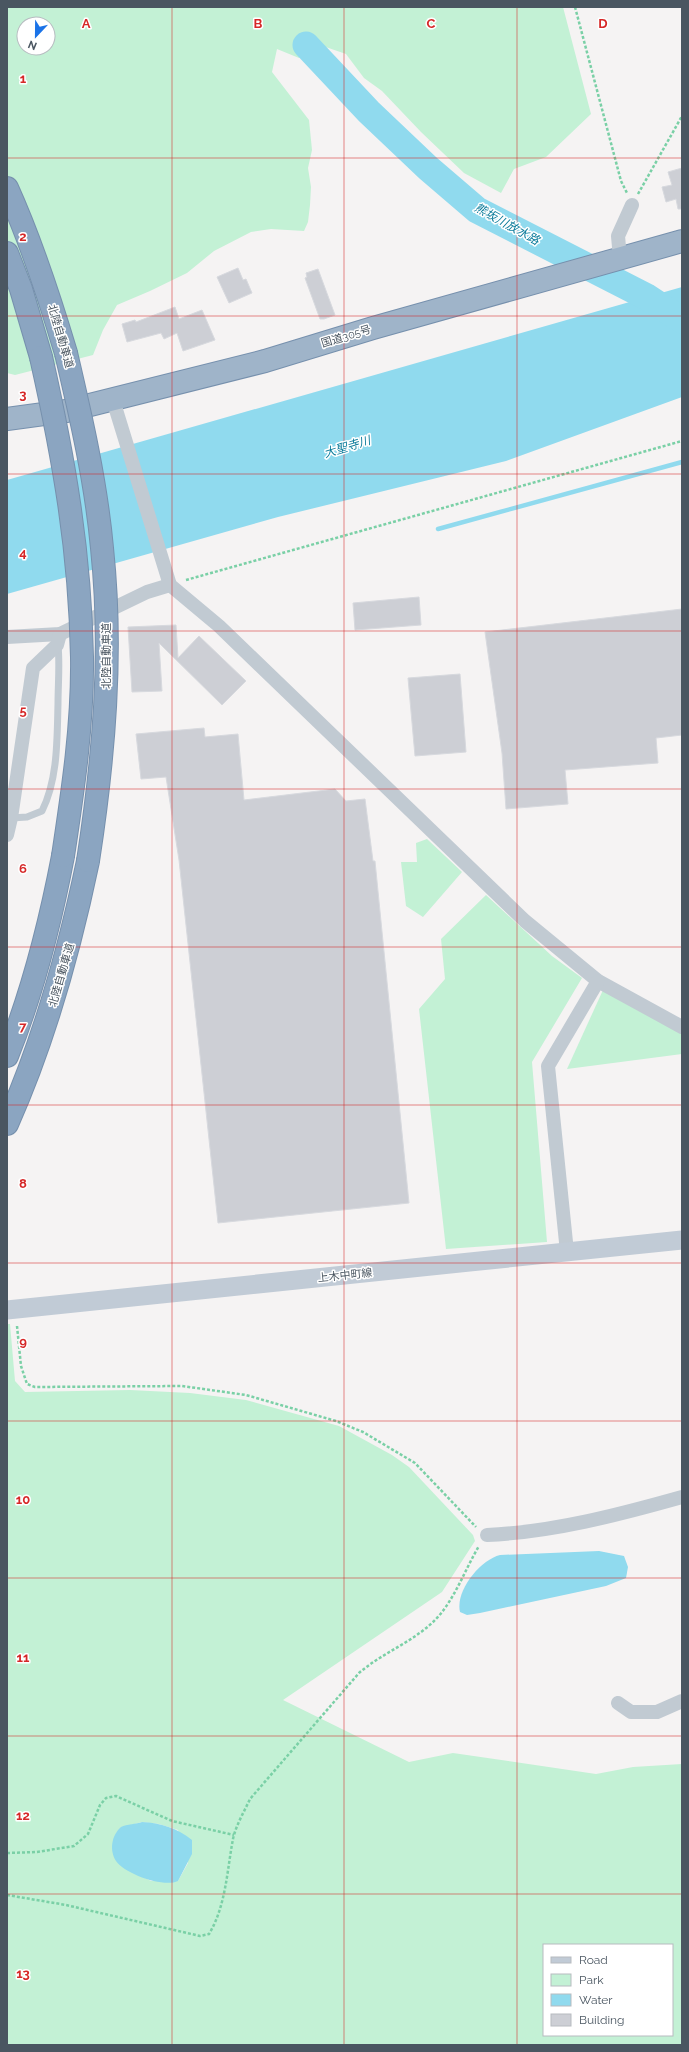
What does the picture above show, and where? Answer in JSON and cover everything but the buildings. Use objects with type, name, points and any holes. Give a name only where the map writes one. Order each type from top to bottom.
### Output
[{"type":"highway","name":"北陸自動車道","points":[[7,188],[20,215],[46,284],[66,352],[83,428],[94,488],[102,548],[106,602],[107,662],[106,726],[99,792],[88,861],[60,982],[40,1044],[7,1124]]},
{"type":"highway","name":"国道305号","points":[[7,418],[115,407],[265,361],[614,259],[682,241]]},
{"type":"highway","points":[[7,253],[21,289],[41,357],[58,432],[76,542],[80,596],[82,658],[74,788],[52,915],[36,974],[7,1056]]},
{"type":"main road","name":"上木中町線","points":[[12,1310],[682,1240]]},
{"type":"street","points":[[614,259],[618,236],[632,205]]},
{"type":"street","points":[[115,407],[170,585],[219,626],[525,921],[598,981],[682,1027]]},
{"type":"street","points":[[7,835],[11,818],[32,668],[59,640],[147,592],[170,585]]},
{"type":"street","points":[[7,637],[59,640]]},
{"type":"street","points":[[566,1252],[548,1066],[598,981]]},
{"type":"street","points":[[487,1535],[538,1531],[561,1527],[682,1497]]},
{"type":"street","points":[[618,1703],[631,1712],[657,1712],[682,1701]]},
{"type":"lane","points":[[11,818],[27,817],[42,811],[49,798],[56,747],[59,640]]},
{"type":"path","points":[[575,7],[621,180],[632,205]]},
{"type":"path","points":[[632,205],[682,116]]},
{"type":"path","points":[[170,585],[682,441]]},
{"type":"path","points":[[12,1310],[21,1366],[27,1384],[35,1387],[182,1386],[246,1396],[336,1421],[363,1432],[415,1463],[473,1524]]},
{"type":"path","points":[[7,1895],[66,1905],[200,1936],[209,1934],[214,1926],[225,1887],[234,1835],[250,1799],[359,1673],[372,1661],[421,1631],[447,1606],[469,1563],[487,1535]]},
{"type":"path","points":[[7,1853],[44,1852],[74,1846],[88,1834],[100,1804],[106,1798],[116,1796],[172,1821],[234,1835]]},
{"type":"green space","points":[[7,7],[563,7],[591,114],[546,157],[514,169],[501,193],[464,173],[421,132],[382,91],[364,78],[346,54],[317,44],[299,58],[277,49],[272,72],[309,120],[312,150],[308,168],[311,187],[308,222],[304,231],[271,229],[251,232],[214,251],[187,273],[117,305],[103,330],[93,355],[15,375],[7,373]]},
{"type":"green space","points":[[427,839],[462,872],[423,917],[406,906],[401,862],[417,862],[416,843]]},
{"type":"green space","points":[[486,895],[552,956],[582,978],[532,1062],[547,1242],[446,1249],[419,1009],[445,979],[441,939]]},
{"type":"green space","points":[[603,990],[682,1033],[682,1054],[567,1069]]},
{"type":"green space","points":[[7,1324],[10,1324],[15,1381],[25,1392],[130,1390],[190,1393],[246,1400],[339,1426],[392,1455],[409,1467],[473,1535],[475,1541],[442,1592],[283,1700],[409,1762],[453,1753],[596,1774],[633,1767],[682,1764],[682,2045],[7,2045]],"holes":[[[142,1822],[159,1824],[178,1830],[188,1863],[178,1881],[151,1881],[122,1866],[114,1847],[114,1838],[120,1828]]]},
{"type":"water","name":"大聖寺川","points":[[682,287],[682,397],[506,461],[278,517],[7,594],[7,480]]},
{"type":"water","points":[[599,1551],[624,1556],[628,1567],[626,1578],[606,1586],[480,1613],[467,1615],[460,1612],[459,1604],[465,1586],[477,1570],[492,1558],[500,1555]]},
{"type":"water","points":[[142,1822],[168,1827],[181,1832],[192,1840],[192,1854],[178,1881],[164,1883],[145,1878],[128,1871],[116,1861],[113,1854],[112,1845],[113,1838],[117,1831],[123,1826]]},
{"type":"waterway","name":"熊坂川放水路","points":[[306,45],[369,112],[428,168],[477,210],[647,297],[682,320]]},
{"type":"waterway","points":[[438,529],[682,462]]}]
